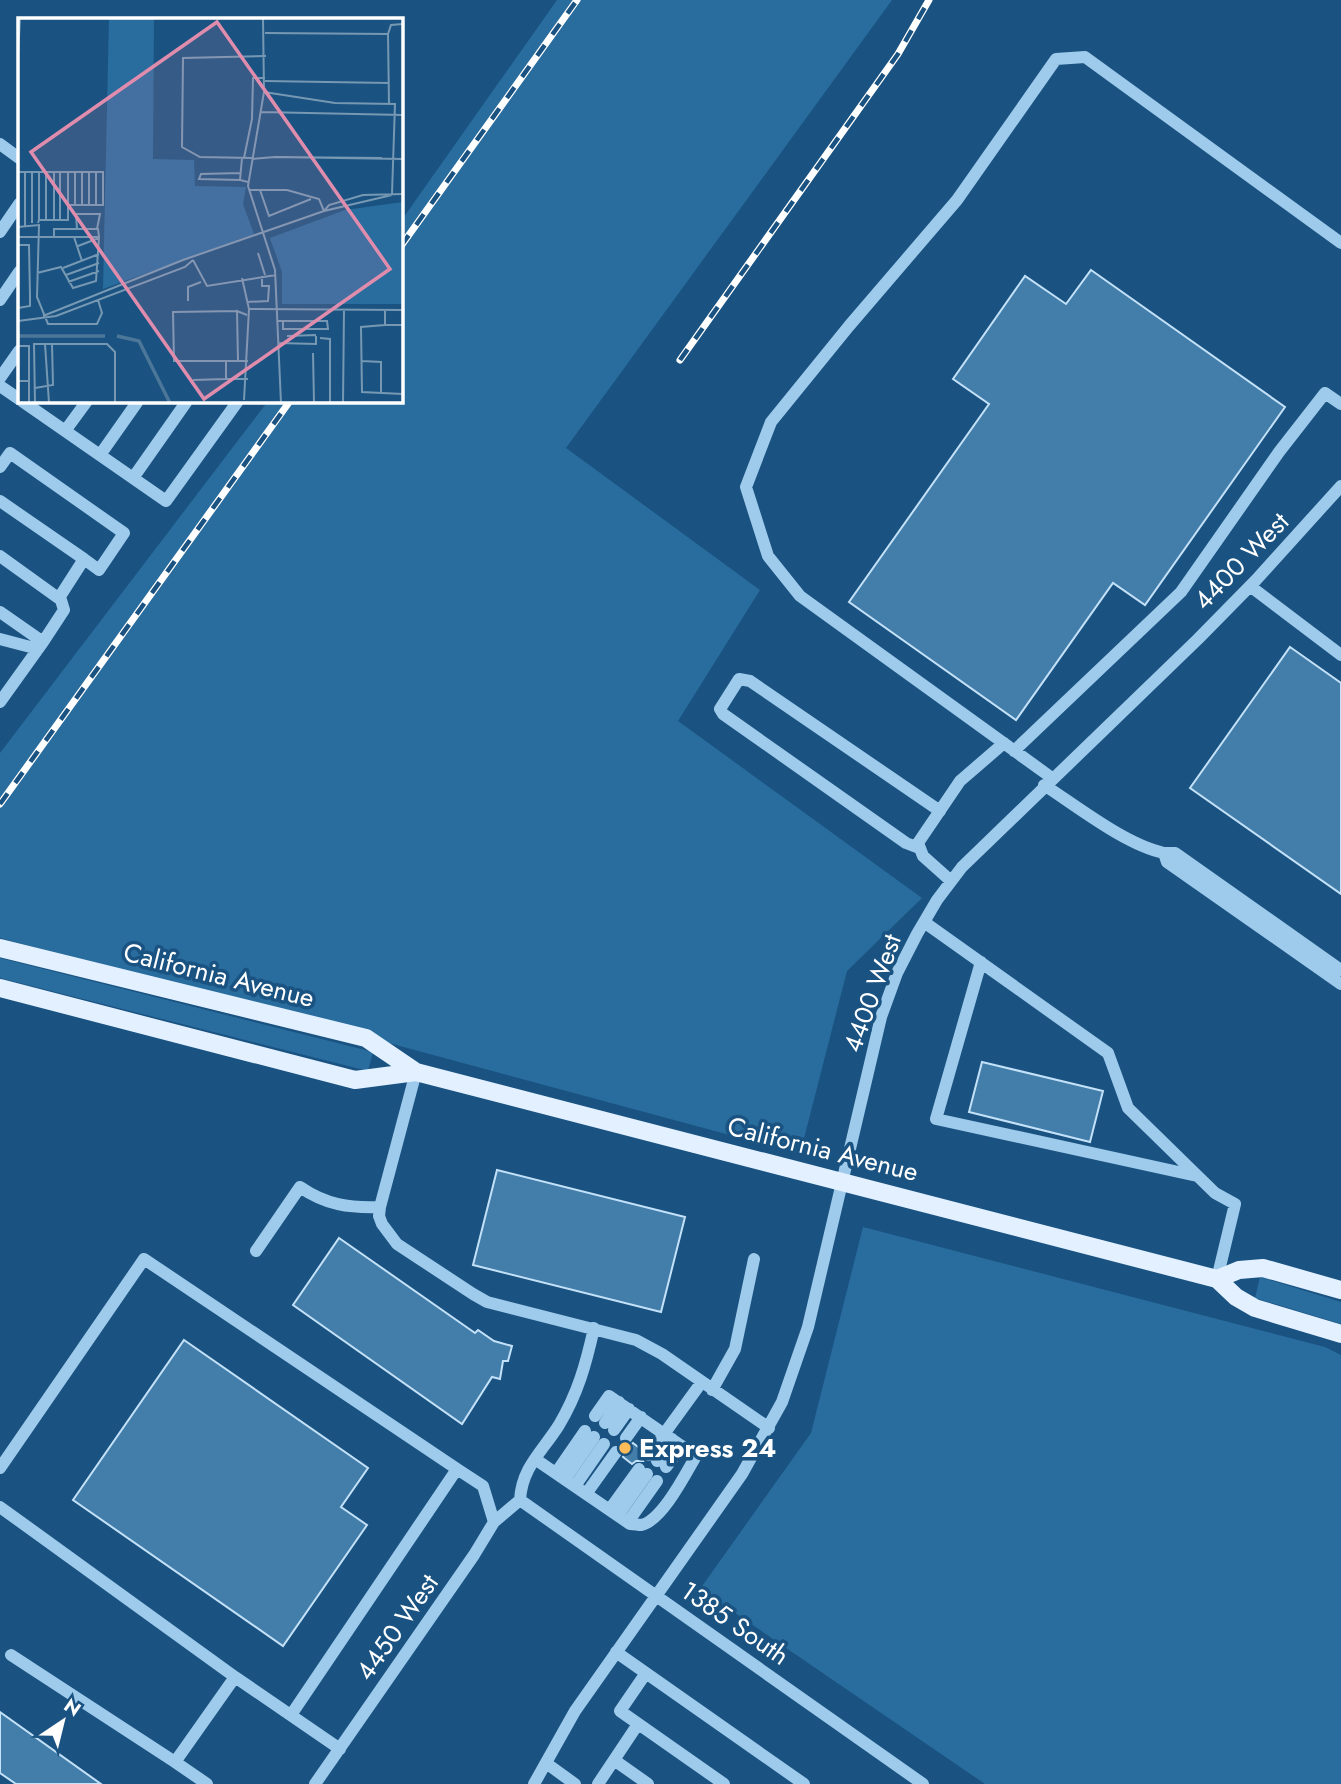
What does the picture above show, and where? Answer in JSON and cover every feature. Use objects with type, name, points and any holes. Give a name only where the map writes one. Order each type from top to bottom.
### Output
[{"type":"main road","name":"California Avenue","points":[[0,948],[366,1038],[416,1072],[1217,1279],[1236,1297],[1255,1308],[1341,1334]]},
{"type":"main road","name":"California Avenue","points":[[0,988],[355,1080],[416,1072]]},
{"type":"main road","points":[[1217,1279],[1239,1270],[1262,1268],[1341,1290]]},
{"type":"street","points":[[1341,243],[1085,57],[1056,59],[957,200],[771,422],[746,487],[768,556],[800,596],[1009,747],[1101,823],[1150,850],[1175,853],[1341,970]]},
{"type":"street","points":[[1,148],[18,157]]},
{"type":"street","points":[[0,232],[18,205]]},
{"type":"street","points":[[0,300],[18,273]]},
{"type":"street","points":[[0,378],[18,352]]},
{"type":"street","points":[[0,386],[18,397]]},
{"type":"street","points":[[951,880],[923,856],[919,848],[921,837],[960,781],[1009,747],[1181,592],[1279,452],[1325,393],[1341,404]]},
{"type":"street","points":[[27,402],[166,501],[237,402]]},
{"type":"street","points":[[65,431],[86,402]]},
{"type":"street","points":[[100,455],[137,402]]},
{"type":"street","points":[[133,478],[186,402]]},
{"type":"street","points":[[0,467],[10,453],[124,533],[99,570],[0,501]]},
{"type":"street","name":"4400 West","points":[[534,1784],[575,1711],[742,1474],[782,1402],[808,1327],[881,1017],[897,973],[924,922],[951,880],[975,852],[1250,586],[1341,486]]},
{"type":"street","points":[[1330,499],[1341,509]]},
{"type":"street","points":[[0,556],[59,598],[64,610],[41,645],[5,687],[0,702]]},
{"type":"street","points":[[59,598],[84,559]]},
{"type":"street","points":[[1250,586],[1341,654]]},
{"type":"street","points":[[0,612],[41,645]]},
{"type":"street","points":[[0,639],[41,645]]},
{"type":"street","points":[[919,848],[906,843],[723,714],[720,709],[725,700],[739,679],[750,681],[940,811]]},
{"type":"street","points":[[1164,852],[1167,862],[1341,984]]},
{"type":"street","points":[[924,922],[1108,1053],[1128,1108],[1214,1193],[1235,1203],[1217,1279]]},
{"type":"street","points":[[981,962],[936,1119],[1198,1177]]},
{"type":"street","points":[[416,1072],[379,1216],[397,1244],[487,1302],[622,1335],[648,1346],[769,1428]]},
{"type":"street","points":[[256,1251],[300,1187],[312,1195],[349,1208],[380,1207]]},
{"type":"street","points":[[0,1468],[144,1259],[482,1486],[494,1522]]},
{"type":"street","points":[[673,1440],[657,1461],[735,1349],[754,1259]]},
{"type":"street","points":[[520,1500],[521,1482],[559,1424],[583,1376],[594,1328]]},
{"type":"street","points":[[535,1459],[618,1516],[642,1525],[656,1516],[696,1456],[610,1395],[605,1423],[624,1406]]},
{"type":"street","points":[[626,1438],[640,1417]]},
{"type":"street","points":[[565,1479],[600,1441]]},
{"type":"street","points":[[565,1479],[600,1441]]},
{"type":"street","points":[[586,1494],[600,1441]]},
{"type":"street","points":[[290,1715],[457,1469]]},
{"type":"street","points":[[618,1516],[648,1475],[618,1516]]},
{"type":"street","name":"1385 South","points":[[520,1500],[923,1784]]},
{"type":"street","name":"4450 West","points":[[315,1784],[474,1555],[494,1522],[520,1500]]},
{"type":"street","points":[[0,1507],[235,1677],[340,1748]]},
{"type":"street","points":[[616,1652],[804,1784]]},
{"type":"street","points":[[11,1655],[207,1784]]},
{"type":"street","points":[[646,1673],[620,1711],[724,1784]]},
{"type":"street","points":[[175,1762],[235,1677]]},
{"type":"street","points":[[598,1784],[638,1724]]},
{"type":"street","points":[[614,1760],[648,1784]]},
{"type":"street","points":[[546,1763],[575,1784]]},
{"type":"shaded area","points":[[557,0],[892,0],[566,448],[760,590],[678,721],[922,898],[847,971],[800,1154],[0,938],[0,753],[267,402],[402,402],[402,220]]},
{"type":"shaded area","points":[[0,958],[373,1052],[368,1071],[0,978]]},
{"type":"shaded area","points":[[863,1227],[1325,1347],[1341,1355],[1341,1784],[985,1784],[700,1589],[811,1433]]},
{"type":"shaded area","points":[[1260,1277],[1341,1302],[1341,1324],[1255,1298]]},
{"type":"building","points":[[1091,270],[1285,407],[1145,605],[1113,583],[1016,720],[849,602],[989,404],[953,379],[1025,276],[1066,304]]},
{"type":"building","points":[[1290,647],[1341,683],[1341,894],[1190,788]]},
{"type":"building","points":[[982,1062],[1103,1091],[1090,1142],[969,1112]]},
{"type":"building","points":[[497,1170],[685,1217],[661,1312],[473,1265]]},
{"type":"building","points":[[339,1238],[475,1333],[478,1330],[494,1341],[512,1346],[508,1361],[503,1361],[500,1379],[492,1377],[462,1424],[293,1305]]},
{"type":"building","points":[[184,1340],[368,1468],[341,1507],[367,1525],[283,1646],[73,1500]]},
{"type":"building","points":[[633,1443],[642,1450],[640,1455],[643,1461],[632,1464],[623,1457],[625,1452],[622,1446]]},
{"type":"building","points":[[0,1712],[101,1784],[16,1784],[0,1773]]},
{"type":"railway","points":[[402,245],[577,0]]},
{"type":"railway","points":[[680,360],[898,54],[929,0]]},
{"type":"railway","points":[[0,804],[289,402]]},
{"type":"place","name":"Express 24","points":[[625,1448]]}]
